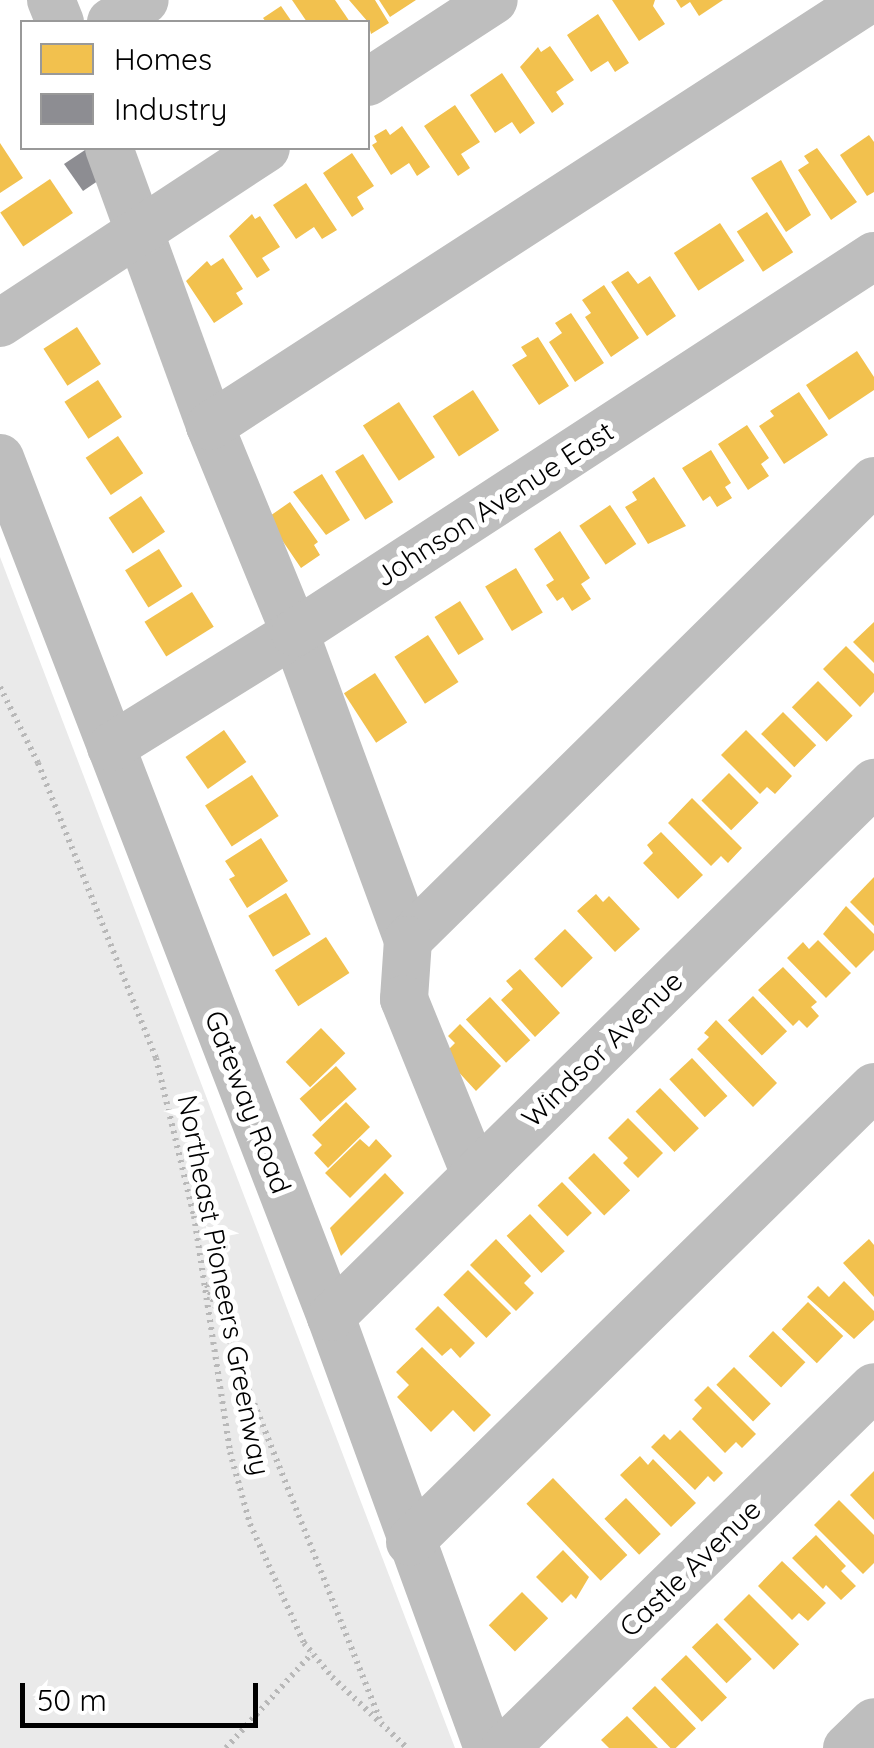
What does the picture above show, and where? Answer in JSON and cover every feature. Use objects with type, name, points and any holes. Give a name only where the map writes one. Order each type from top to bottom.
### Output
[{"type":"street","points":[[114,20],[145,0]]},
{"type":"street","points":[[370,81],[494,0]]},
{"type":"street","points":[[210,426],[868,0]]},
{"type":"street","points":[[110,150],[210,426],[295,634],[408,940],[404,999],[475,1174]]},
{"type":"street","points":[[0,323],[263,150]]},
{"type":"street","name":"Johnson Avenue East","points":[[111,746],[295,634],[874,256]]},
{"type":"street","name":"Gateway Road","points":[[0,458],[330,1316],[488,1748]]},
{"type":"street","points":[[408,940],[874,481]]},
{"type":"street","name":"Windsor Avenue","points":[[330,1316],[874,782]]},
{"type":"street","points":[[410,1542],[874,1086]]},
{"type":"street","name":"Castle Avenue","points":[[505,1748],[874,1388]]},
{"type":"street","points":[[848,1748],[874,1722]]},
{"type":"path","name":"Northeast Pioneers Greenway","points":[[0,687],[38,763],[156,1058],[194,1216],[239,1486],[280,1595],[312,1653],[407,1748]]},
{"type":"path","points":[[202,1274],[382,1722]]},
{"type":"path","points":[[226,1748],[312,1653]]},
{"type":"shaded area","points":[[0,557],[455,1748],[0,1748]]},
{"type":"building: Homes","points":[[292,0],[335,0],[349,20],[306,20]]},
{"type":"building: Homes","points":[[349,0],[375,0],[389,23],[371,34],[370,20]]},
{"type":"building: Homes","points":[[379,0],[416,0],[390,17]]},
{"type":"building: Homes","points":[[612,0],[655,0],[653,6],[665,24],[639,41]]},
{"type":"building: Homes","points":[[676,0],[723,0],[699,16],[690,2],[681,8]]},
{"type":"building: Homes","points":[[281,6],[291,20],[264,20]]},
{"type":"building: Homes","points":[[598,14],[629,63],[615,72],[608,61],[591,72],[567,35]]},
{"type":"building: Homes","points":[[550,46],[574,80],[556,92],[564,104],[552,113],[520,67],[538,47],[541,52]]},
{"type":"building: Homes","points":[[502,73],[535,123],[520,134],[512,122],[495,133],[470,95]]},
{"type":"building: Homes","points":[[455,105],[480,142],[461,154],[470,168],[458,176],[424,126]]},
{"type":"building: Homes","points":[[402,126],[430,167],[417,176],[409,163],[391,175],[372,145],[377,142],[374,136],[386,129],[390,135]]},
{"type":"building: Homes","points":[[869,135],[874,142],[874,192],[867,196],[840,155]]},
{"type":"building: Homes","points":[[0,143],[23,178],[0,193]]},
{"type":"building: Homes","points":[[817,148],[857,202],[831,220],[798,170],[809,163],[804,156]]},
{"type":"building: Homes","points":[[352,153],[374,186],[357,197],[364,209],[352,217],[323,173]]},
{"type":"building: Homes","points":[[781,160],[811,215],[786,232],[751,178]]},
{"type":"building: Homes","points":[[50,179],[73,213],[23,247],[0,213]]},
{"type":"building: Homes","points":[[306,183],[337,230],[322,239],[314,227],[296,239],[273,205]]},
{"type":"building: Homes","points":[[767,212],[793,252],[763,272],[737,232]]},
{"type":"building: Homes","points":[[252,214],[255,219],[260,216],[280,247],[262,258],[270,270],[257,278],[229,236]]},
{"type":"building: Homes","points":[[720,223],[745,261],[698,291],[674,253]]},
{"type":"building: Homes","points":[[223,258],[243,289],[236,293],[243,304],[214,323],[186,281],[207,261],[211,266]]},
{"type":"building: Homes","points":[[628,271],[638,284],[650,276],[676,316],[647,336],[611,282]]},
{"type":"building: Homes","points":[[604,285],[639,338],[611,357],[585,317],[591,313],[582,300]]},
{"type":"building: Homes","points":[[571,313],[604,363],[575,382],[549,342],[562,333],[555,323]]},
{"type":"building: Homes","points":[[77,327],[101,364],[67,386],[43,349]]},
{"type":"building: Homes","points":[[538,337],[569,386],[539,405],[512,365],[527,356],[521,347]]},
{"type":"building: Homes","points":[[857,351],[874,377],[874,390],[829,420],[806,385]]},
{"type":"building: Homes","points":[[98,380],[122,417],[88,439],[64,402]]},
{"type":"building: Homes","points":[[473,390],[499,430],[459,456],[433,416]]},
{"type":"building: Homes","points":[[799,392],[828,435],[784,464],[759,426],[774,416],[770,411]]},
{"type":"building: Homes","points":[[399,402],[435,457],[399,481],[363,425]]},
{"type":"building: Homes","points":[[747,425],[769,458],[761,464],[769,476],[748,490],[718,444]]},
{"type":"building: Homes","points":[[118,436],[143,473],[111,495],[86,458]]},
{"type":"building: Homes","points":[[711,450],[731,483],[725,487],[732,498],[717,507],[710,496],[703,501],[682,468]]},
{"type":"building: Homes","points":[[363,454],[393,502],[365,520],[335,471]]},
{"type":"building: Homes","points":[[322,474],[350,520],[326,535],[293,492]]},
{"type":"building: Homes","points":[[654,477],[686,526],[648,544],[625,507],[637,500],[632,492]]},
{"type":"building: Homes","points":[[141,496],[165,532],[133,553],[109,518]]},
{"type":"building: Homes","points":[[290,502],[318,542],[314,545],[320,555],[301,568],[267,518]]},
{"type":"building: Homes","points":[[610,505],[636,544],[606,565],[579,526]]},
{"type":"building: Homes","points":[[560,531],[590,578],[581,584],[591,599],[572,611],[563,597],[557,601],[546,585],[554,580],[534,549]]},
{"type":"building: Homes","points":[[159,549],[182,586],[148,608],[125,570]]},
{"type":"building: Homes","points":[[516,568],[543,613],[512,631],[485,587]]},
{"type":"building: Homes","points":[[192,592],[214,627],[166,656],[145,622]]},
{"type":"building: Homes","points":[[460,601],[484,639],[458,655],[435,617]]},
{"type":"building: Homes","points":[[874,622],[874,663],[853,642]]},
{"type":"building: Homes","points":[[428,635],[458,682],[425,704],[394,657]]},
{"type":"building: Homes","points":[[846,646],[874,674],[874,692],[860,707],[823,669]]},
{"type":"building: Homes","points":[[375,673],[407,722],[376,743],[344,693]]},
{"type":"building: Homes","points":[[818,681],[853,716],[826,742],[792,707]]},
{"type":"building: Homes","points":[[783,712],[816,745],[794,767],[761,734]]},
{"type":"building: Homes","points":[[224,730],[246,762],[208,789],[185,757]]},
{"type":"building: Homes","points":[[746,730],[792,776],[775,794],[767,787],[760,794],[721,755]]},
{"type":"building: Homes","points":[[729,773],[759,803],[731,830],[701,801]]},
{"type":"building: Homes","points":[[252,775],[279,816],[232,847],[205,805]]},
{"type":"building: Homes","points":[[692,798],[742,848],[728,863],[721,856],[711,866],[668,823]]},
{"type":"building: Homes","points":[[661,832],[703,875],[678,899],[643,863],[653,853],[647,845]]},
{"type":"building: Homes","points":[[261,838],[288,881],[247,908],[229,879],[235,876],[225,861]]},
{"type":"building: Homes","points":[[874,877],[874,926],[850,902]]},
{"type":"building: Homes","points":[[286,893],[311,934],[273,957],[248,916]]},
{"type":"building: Homes","points":[[596,894],[603,902],[609,896],[640,929],[615,952],[577,911]]},
{"type":"building: Homes","points":[[846,906],[874,934],[874,950],[856,968],[823,934]]},
{"type":"building: Homes","points":[[565,929],[593,958],[562,988],[534,959]]},
{"type":"building: Homes","points":[[326,937],[349,973],[298,1006],[275,970]]},
{"type":"building: Homes","points":[[818,940],[851,973],[826,998],[787,958],[803,942],[809,949]]},
{"type":"building: Homes","points":[[783,967],[817,1002],[811,1007],[819,1016],[807,1028],[799,1020],[793,1026],[758,990]]},
{"type":"building: Homes","points":[[520,969],[560,1013],[535,1037],[501,1000],[513,989],[506,981]]},
{"type":"building: Homes","points":[[753,996],[787,1031],[762,1056],[728,1020]]},
{"type":"building: Homes","points":[[490,997],[530,1040],[506,1063],[466,1020]]},
{"type":"building: Homes","points":[[716,1020],[777,1083],[753,1107],[697,1049],[709,1037],[704,1033]]},
{"type":"building: Homes","points":[[460,1024],[501,1066],[476,1091],[443,1055],[455,1043],[448,1036]]},
{"type":"building: Homes","points":[[321,1028],[345,1053],[310,1087],[286,1062]]},
{"type":"building: Homes","points":[[692,1058],[727,1096],[705,1117],[669,1079]]},
{"type":"building: Homes","points":[[336,1066],[357,1089],[320,1122],[300,1099]]},
{"type":"building: Homes","points":[[660,1088],[699,1128],[674,1152],[636,1112]]},
{"type":"building: Homes","points":[[346,1102],[370,1127],[328,1168],[314,1153],[322,1145],[312,1135]]},
{"type":"building: Homes","points":[[628,1118],[663,1153],[638,1178],[623,1163],[628,1158],[608,1138]]},
{"type":"building: Homes","points":[[360,1139],[369,1147],[376,1139],[392,1156],[350,1198],[325,1173]]},
{"type":"building: Homes","points":[[594,1153],[630,1190],[604,1215],[568,1178]]},
{"type":"building: Homes","points":[[385,1173],[404,1193],[341,1256],[330,1228]]},
{"type":"building: Homes","points":[[562,1182],[592,1213],[567,1237],[538,1206]]},
{"type":"building: Homes","points":[[530,1214],[565,1251],[541,1273],[507,1236]]},
{"type":"building: Homes","points":[[496,1239],[531,1276],[524,1283],[534,1293],[516,1311],[470,1265]]},
{"type":"building: Homes","points":[[869,1239],[874,1245],[874,1297],[843,1263]]},
{"type":"building: Homes","points":[[468,1270],[511,1313],[486,1338],[443,1295]]},
{"type":"building: Homes","points":[[844,1281],[874,1311],[874,1320],[854,1339],[807,1297],[818,1286],[829,1297]]},
{"type":"building: Homes","points":[[808,1302],[843,1336],[817,1363],[782,1329]]},
{"type":"building: Homes","points":[[438,1306],[475,1343],[460,1358],[451,1348],[442,1356],[415,1329]]},
{"type":"building: Homes","points":[[773,1331],[805,1362],[781,1387],[749,1356]]},
{"type":"building: Homes","points":[[422,1347],[491,1415],[474,1432],[453,1410],[431,1432],[397,1397],[409,1385],[396,1372]]},
{"type":"building: Homes","points":[[734,1367],[771,1404],[753,1421],[716,1385]]},
{"type":"building: Homes","points":[[708,1386],[756,1434],[742,1448],[736,1442],[725,1453],[692,1419],[702,1408],[694,1400]]},
{"type":"building: Homes","points":[[680,1430],[723,1473],[714,1482],[708,1476],[695,1490],[651,1447],[664,1434],[670,1440]]},
{"type":"building: Homes","points":[[640,1456],[648,1465],[653,1459],[696,1503],[671,1527],[620,1475]]},
{"type":"building: Homes","points":[[874,1471],[874,1520],[850,1495]]},
{"type":"building: Homes","points":[[553,1478],[627,1555],[601,1581],[526,1504]]},
{"type":"building: Homes","points":[[626,1498],[661,1534],[639,1555],[604,1519]]},
{"type":"building: Homes","points":[[839,1500],[874,1535],[874,1563],[863,1574],[814,1525]]},
{"type":"building: Homes","points":[[816,1535],[846,1566],[841,1571],[856,1586],[841,1600],[826,1585],[823,1589],[792,1558]]},
{"type":"building: Homes","points":[[563,1550],[589,1577],[576,1599],[571,1594],[562,1603],[536,1577]]},
{"type":"building: Homes","points":[[782,1561],[826,1603],[808,1621],[799,1613],[792,1620],[758,1586]]},
{"type":"building: Homes","points":[[522,1592],[548,1618],[515,1651],[489,1625]]},
{"type":"building: Homes","points":[[749,1594],[799,1644],[774,1670],[724,1619]]},
{"type":"building: Homes","points":[[717,1623],[752,1659],[727,1683],[692,1647]]},
{"type":"building: Homes","points":[[686,1655],[727,1697],[702,1722],[661,1679]]},
{"type":"building: Homes","points":[[655,1686],[696,1728],[676,1748],[670,1748],[632,1708]]},
{"type":"building: Homes","points":[[627,1716],[658,1748],[609,1748],[601,1740]]},
{"type":"building: Industry","points":[[90,150],[111,172],[83,191],[64,164]]}]
